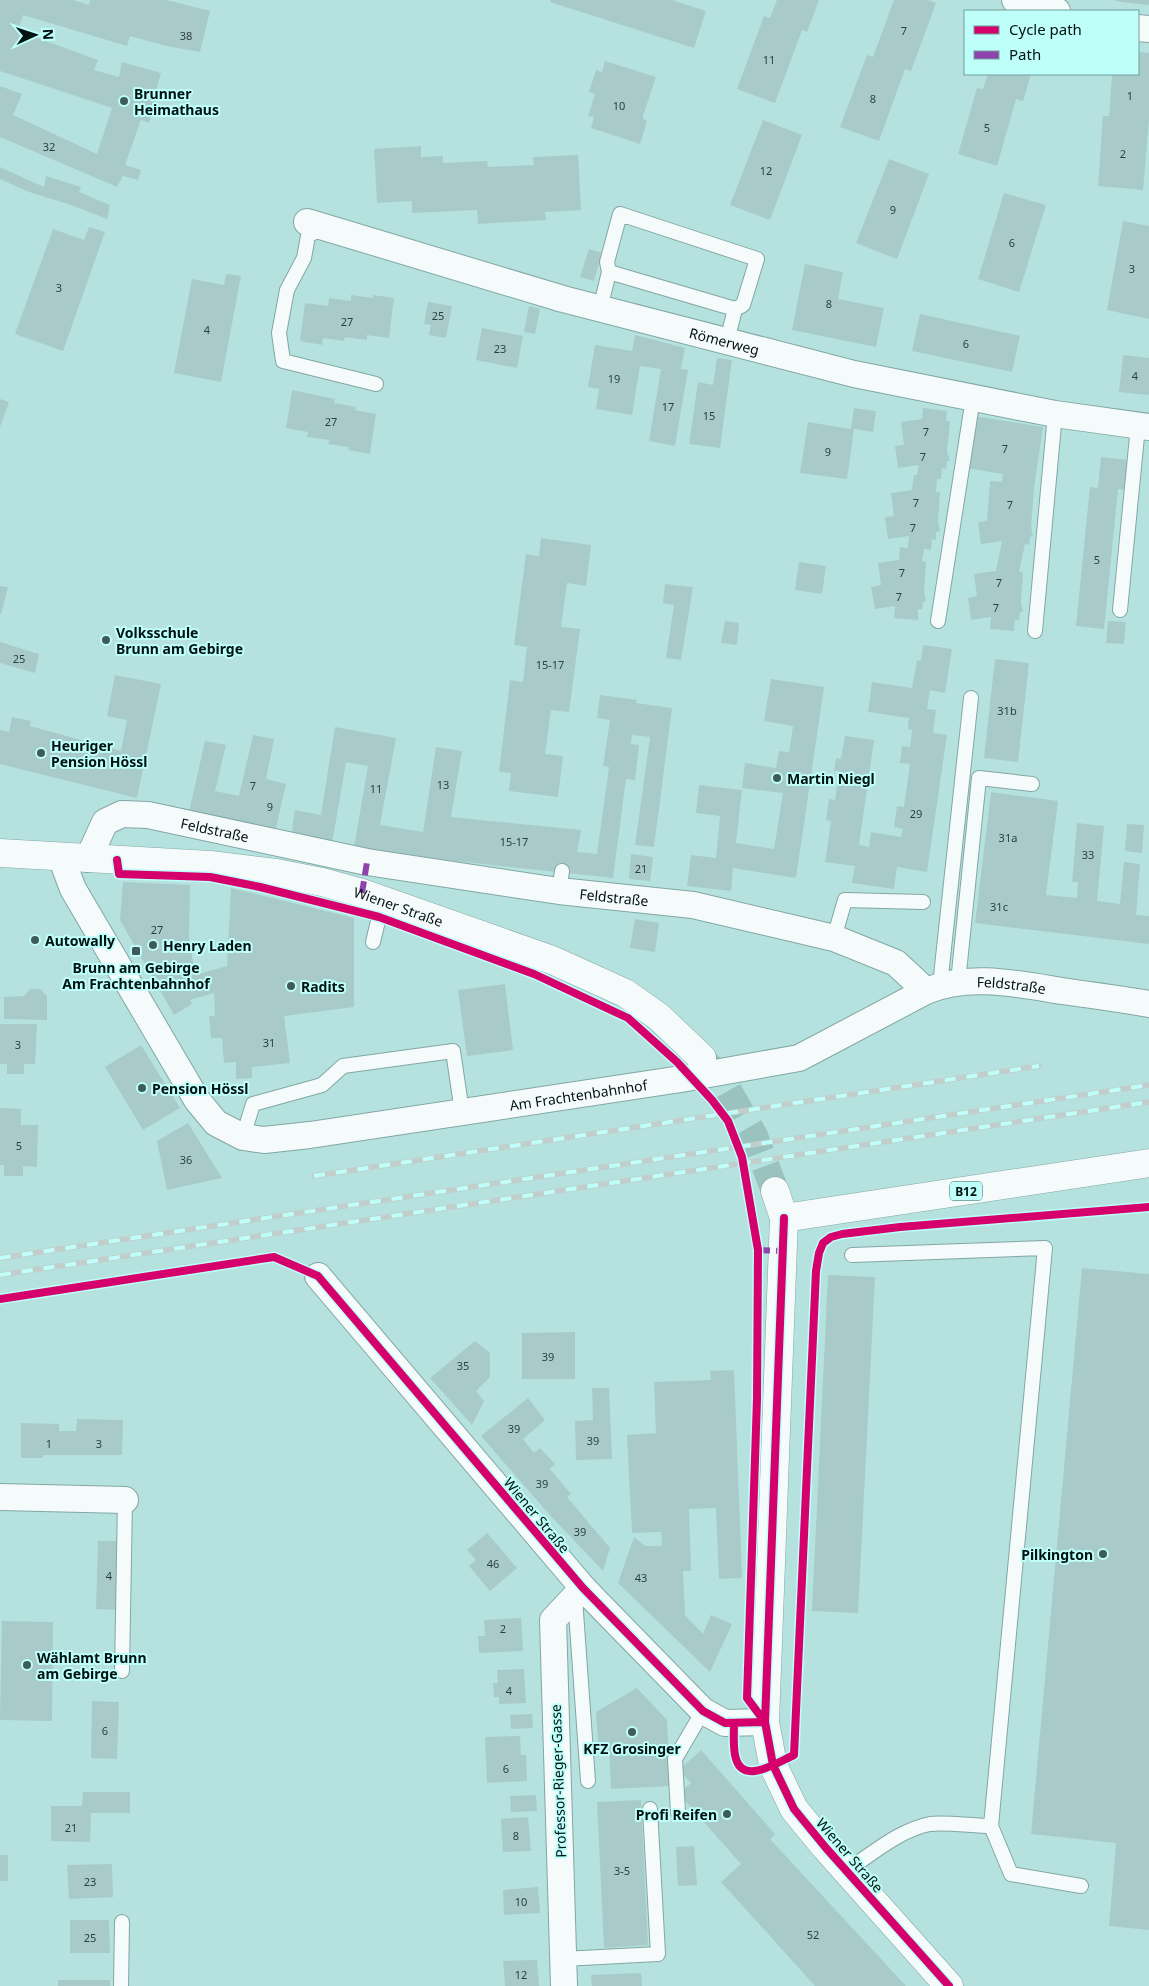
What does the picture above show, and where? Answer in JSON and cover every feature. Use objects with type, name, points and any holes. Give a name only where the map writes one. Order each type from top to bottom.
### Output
[{"type":"main road","name":"Wiener Straße","points":[[0,853],[210,865],[276,873],[322,882],[383,900],[552,960],[625,993],[658,1017],[702,1058]]},
{"type":"main road","name":"B12","points":[[784,1218],[1149,1163]]},
{"type":"main road","name":"Wiener Straße","points":[[775,1191],[784,1218],[765,1722],[773,1765],[794,1809],[846,1871],[949,1986]]},
{"type":"street","points":[[1015,0],[1053,10]]},
{"type":"street","name":"Römerweg","points":[[315,224],[563,299],[854,374],[1055,414],[1144,427]]},
{"type":"street","name":"Feldstraße","points":[[88,859],[105,822],[122,814],[148,815],[367,862],[560,881],[693,905],[834,938],[896,963],[942,986],[1010,983],[1149,1004]]},
{"type":"street","name":"Am Frachtenbahnhof","points":[[61,857],[73,889],[197,1100],[216,1123],[243,1137],[264,1140],[310,1135],[681,1079],[799,1058],[942,986]]},
{"type":"street","name":"Wiener Straße","points":[[318,1276],[579,1593],[703,1711],[725,1723],[765,1722]]},
{"type":"street","points":[[0,1497],[125,1500]]},
{"type":"street","name":"Professor-Rieger-Gasse","points":[[564,1986],[553,1620],[579,1593]]},
{"type":"lane","points":[[600,308],[609,272],[607,262],[620,214],[757,259],[743,305],[735,309],[609,272]]},
{"type":"lane","points":[[315,224],[308,236],[304,258],[287,290],[279,333],[283,361],[376,384]]},
{"type":"lane","points":[[727,341],[735,309]]},
{"type":"lane","points":[[938,621],[973,398]]},
{"type":"lane","points":[[1035,630],[1055,414]]},
{"type":"lane","points":[[1120,610],[1144,427]]},
{"type":"lane","points":[[942,986],[971,698]]},
{"type":"lane","points":[[942,986],[979,778],[1032,784]]},
{"type":"lane","points":[[373,942],[383,900]]},
{"type":"lane","points":[[834,938],[845,900],[923,902]]},
{"type":"lane","points":[[243,1137],[253,1104],[322,1085],[343,1066],[453,1051],[462,1112]]},
{"type":"lane","points":[[852,1255],[1045,1248],[992,1826],[1011,1874],[1081,1886]]},
{"type":"lane","points":[[122,1670],[125,1500]]},
{"type":"lane","points":[[579,1593],[588,1781]]},
{"type":"lane","points":[[678,1812],[675,1759],[703,1711]]},
{"type":"lane","points":[[563,1959],[658,1954],[650,1809]]},
{"type":"lane","points":[[846,1871],[914,1829],[931,1824],[992,1826]]},
{"type":"lane","points":[[121,1986],[122,1922]]},
{"type":"building","points":[[0,0],[73,0],[89,5],[90,0],[166,0],[210,11],[200,52],[166,46],[130,36],[127,46],[23,15],[18,31],[98,60],[94,70],[119,77],[122,62],[161,73],[155,94],[158,95],[149,123],[141,120],[125,165],[141,170],[138,180],[123,176],[117,187],[0,137],[0,86],[22,94],[13,115],[97,154],[112,108],[0,71]]},
{"type":"building","points":[[551,0],[672,0],[706,11],[694,48],[550,2]]},
{"type":"building","points":[[777,0],[819,0],[807,32],[802,30],[775,103],[737,89],[764,16],[770,18]]},
{"type":"building","points":[[894,0],[928,0],[936,3],[911,71],[905,69],[879,141],[840,127],[867,55],[873,57]]},
{"type":"building","points":[[1113,0],[1149,0],[1149,5],[1121,2]]},
{"type":"building","points":[[1139,52],[1149,53],[1149,119],[1143,190],[1098,186],[1103,116],[1109,116],[1112,75],[1139,75]]},
{"type":"building","points":[[605,61],[656,77],[643,116],[643,119],[647,121],[640,144],[591,128],[594,117],[588,116],[595,94],[589,92],[596,70],[602,72]]},
{"type":"building","points":[[988,75],[1031,75],[1023,101],[1016,99],[997,166],[958,154],[977,88],[983,89]]},
{"type":"building","points":[[763,120],[802,135],[770,220],[730,205]]},
{"type":"building","points":[[421,146],[421,157],[443,156],[443,163],[487,161],[488,167],[534,165],[533,157],[578,155],[581,210],[545,212],[546,220],[478,224],[477,210],[412,213],[412,201],[377,203],[374,149]]},
{"type":"building","points":[[889,159],[929,174],[897,259],[856,243]]},
{"type":"building","points":[[0,167],[44,187],[46,176],[81,187],[79,192],[110,205],[107,219],[26,191],[0,179]]},
{"type":"building","points":[[1004,193],[1046,205],[1019,292],[978,279]]},
{"type":"building","points":[[1123,221],[1149,226],[1149,319],[1107,310]]},
{"type":"building","points":[[89,227],[105,232],[63,351],[15,334],[53,229],[84,240]]},
{"type":"building","points":[[589,249],[602,253],[594,281],[580,277]]},
{"type":"building","points":[[805,264],[843,272],[838,299],[884,308],[876,347],[792,330]]},
{"type":"building","points":[[226,274],[241,276],[221,382],[174,373],[192,279],[224,285]]},
{"type":"building","points":[[351,295],[373,298],[373,295],[394,298],[389,338],[367,335],[367,340],[345,337],[344,341],[323,338],[322,345],[300,341],[305,303],[328,306],[329,298],[351,301]]},
{"type":"building","points":[[428,302],[452,306],[446,338],[429,335],[431,325],[424,324]]},
{"type":"building","points":[[529,306],[540,309],[535,334],[524,332]]},
{"type":"building","points":[[920,314],[1020,336],[1012,372],[912,351]]},
{"type":"building","points":[[482,328],[523,336],[517,368],[476,360]]},
{"type":"building","points":[[635,335],[685,348],[681,369],[688,370],[675,446],[649,441],[661,369],[640,366],[632,415],[596,409],[599,389],[588,387],[595,345],[632,351]]},
{"type":"building","points":[[1123,355],[1149,358],[1149,395],[1119,392]]},
{"type":"building","points":[[717,358],[732,360],[720,448],[689,444],[698,382],[713,385]]},
{"type":"building","points":[[292,390],[335,399],[334,403],[356,407],[355,410],[376,414],[370,454],[348,450],[349,447],[328,444],[329,440],[307,437],[308,432],[286,428]]},
{"type":"building","points":[[0,399],[9,402],[0,427]]},
{"type":"building","points":[[854,408],[876,411],[873,432],[854,429],[847,479],[800,473],[808,422],[851,429]]},
{"type":"building","points":[[923,408],[947,411],[946,421],[950,421],[947,451],[950,461],[947,461],[946,469],[942,468],[941,479],[937,479],[936,492],[940,492],[938,522],[940,531],[936,532],[936,540],[932,539],[931,550],[924,549],[922,561],[926,562],[924,592],[926,601],[923,602],[922,609],[918,609],[918,620],[894,618],[895,606],[875,609],[871,587],[881,585],[878,563],[899,560],[900,547],[908,548],[909,536],[888,539],[885,517],[894,516],[891,493],[912,490],[914,475],[917,475],[919,465],[898,468],[895,446],[904,445],[901,422],[922,419]]},
{"type":"building","points":[[974,416],[1043,427],[1034,488],[1031,527],[1033,536],[1030,537],[1029,545],[1025,544],[1019,572],[1023,572],[1021,602],[1023,612],[1020,612],[1019,620],[1015,620],[1014,631],[990,629],[991,617],[971,620],[968,598],[977,596],[974,574],[996,571],[1002,541],[981,544],[978,522],[987,521],[990,481],[1002,482],[1003,474],[966,468]]},
{"type":"building","points":[[1101,457],[1129,460],[1127,490],[1118,489],[1104,629],[1076,626],[1090,487],[1098,488]]},
{"type":"building","points":[[541,538],[591,545],[586,586],[567,583],[561,627],[580,629],[569,712],[551,710],[545,754],[563,756],[558,797],[509,791],[511,773],[499,772],[510,680],[523,682],[527,647],[514,645],[526,554],[539,556]]},
{"type":"building","points":[[799,562],[826,566],[822,594],[795,590]]},
{"type":"building","points":[[665,584],[693,587],[681,660],[666,658],[674,605],[663,603]]},
{"type":"building","points":[[0,586],[8,587],[1,614],[0,614]]},
{"type":"building","points":[[725,621],[739,623],[737,645],[721,643]]},
{"type":"building","points":[[1108,621],[1126,622],[1124,644],[1106,643]]},
{"type":"building","points":[[0,642],[39,654],[35,673],[0,663]]},
{"type":"building","points":[[923,645],[952,649],[945,693],[930,690],[927,709],[936,710],[933,733],[947,735],[927,872],[897,867],[894,889],[852,883],[855,866],[825,862],[831,821],[826,820],[829,799],[835,800],[839,771],[834,771],[836,758],[841,759],[845,736],[874,740],[859,845],[869,847],[871,832],[901,837],[903,829],[894,827],[897,806],[904,807],[910,764],[900,763],[902,746],[910,747],[912,730],[908,729],[909,718],[868,712],[872,682],[912,688],[917,660],[921,661]]},
{"type":"building","points":[[995,659],[1029,663],[1018,762],[984,758]]},
{"type":"building","points":[[115,675],[161,684],[137,798],[0,764],[0,730],[9,732],[12,717],[31,721],[30,726],[121,751],[127,720],[107,716]]},
{"type":"building","name":"Martin Niegl","points":[[771,679],[824,687],[796,878],[733,868],[731,891],[687,886],[691,855],[716,858],[720,816],[696,813],[699,785],[742,790],[736,843],[774,849],[783,793],[742,788],[745,763],[776,768],[779,751],[789,752],[793,726],[764,721]]},
{"type":"building","points":[[600,695],[637,700],[636,703],[672,708],[654,847],[635,845],[650,737],[632,735],[631,744],[639,745],[635,780],[626,779],[613,878],[446,860],[354,847],[368,766],[346,762],[332,844],[291,837],[295,810],[321,815],[335,727],[396,738],[380,825],[423,832],[436,747],[462,751],[451,817],[581,830],[577,852],[597,854],[609,767],[603,766],[610,720],[597,718]]},
{"type":"building","points":[[253,735],[274,739],[266,779],[286,784],[275,832],[189,812],[205,741],[226,745],[215,791],[239,796]]},
{"type":"building","points":[[991,792],[1058,801],[1046,895],[1077,898],[1078,882],[1072,882],[1077,823],[1104,826],[1097,901],[1120,904],[1124,862],[1140,864],[1136,915],[1149,916],[1149,944],[975,923]]},
{"type":"building","points":[[1127,824],[1144,825],[1142,853],[1125,851]]},
{"type":"building","points":[[631,854],[653,857],[650,881],[629,879]]},
{"type":"building","points":[[123,882],[190,885],[189,937],[195,975],[227,966],[231,888],[354,918],[354,1007],[284,1016],[290,1063],[252,1067],[252,1078],[236,1079],[236,1062],[224,1063],[222,1038],[211,1038],[209,1016],[215,1016],[214,993],[190,1000],[192,1004],[174,1015],[120,920]]},
{"type":"building","points":[[635,919],[659,923],[655,952],[630,948]]},
{"type":"building","points":[[505,984],[513,1050],[467,1056],[458,990]]},
{"type":"building","points":[[30,989],[40,989],[47,996],[47,1020],[4,1019],[4,997],[24,996]]},
{"type":"building","points":[[0,1024],[37,1024],[35,1064],[24,1064],[24,1074],[7,1074],[7,1064],[0,1064]]},
{"type":"building","name":"Pension Hössl","points":[[141,1045],[180,1108],[143,1130],[105,1067]]},
{"type":"building","points":[[0,1108],[21,1109],[21,1125],[38,1125],[37,1167],[23,1166],[23,1176],[4,1176],[4,1165],[0,1165]]},
{"type":"building","points":[[188,1123],[222,1178],[167,1190],[157,1141]]},
{"type":"building","name":"Pilkington","points":[[1082,1268],[1149,1274],[1149,1930],[1109,1926],[1116,1843],[1031,1834]]},
{"type":"building","points":[[828,1275],[875,1277],[858,1613],[812,1611]]},
{"type":"building","points":[[575,1332],[575,1379],[522,1379],[522,1333]]},
{"type":"building","points":[[475,1341],[490,1353],[490,1377],[476,1391],[484,1401],[472,1425],[430,1378]]},
{"type":"building","points":[[734,1370],[742,1578],[719,1579],[716,1508],[689,1509],[691,1571],[683,1571],[685,1615],[703,1634],[711,1615],[732,1624],[710,1672],[618,1583],[634,1537],[645,1546],[662,1546],[661,1532],[632,1533],[627,1435],[656,1433],[654,1382],[711,1380],[710,1371]]},
{"type":"building","points":[[592,1388],[609,1388],[612,1459],[576,1460],[575,1421],[593,1420]]},
{"type":"building","points":[[528,1398],[545,1420],[523,1439],[534,1453],[540,1448],[555,1464],[550,1469],[571,1494],[567,1497],[610,1548],[603,1571],[549,1514],[481,1436]]},
{"type":"building","points":[[77,1419],[123,1420],[122,1455],[43,1455],[43,1458],[21,1458],[21,1423],[59,1424],[59,1431],[76,1431]]},
{"type":"building","points":[[487,1533],[517,1568],[490,1591],[469,1566],[476,1560],[467,1550]]},
{"type":"building","points":[[98,1541],[121,1541],[119,1610],[96,1609]]},
{"type":"building","points":[[521,1618],[523,1651],[479,1653],[478,1636],[485,1636],[484,1620]]},
{"type":"building","name":"Wählamt Brunn am Gebirge","points":[[2,1621],[53,1622],[52,1721],[0,1720]]},
{"type":"building","points":[[524,1669],[526,1703],[499,1704],[499,1697],[494,1697],[493,1683],[498,1683],[497,1670]]},
{"type":"building","name":"KFZ Grosinger","points":[[637,1688],[667,1720],[670,1786],[611,1789],[609,1743],[598,1743],[596,1712]]},
{"type":"building","points":[[92,1701],[119,1702],[117,1759],[91,1758]]},
{"type":"building","points":[[532,1714],[533,1728],[511,1729],[510,1715]]},
{"type":"building","points":[[520,1736],[521,1755],[526,1755],[527,1781],[487,1783],[485,1737]]},
{"type":"building","points":[[701,1750],[775,1834],[770,1839],[906,1986],[815,1986],[721,1882],[741,1864],[679,1794],[691,1783],[679,1770]]},
{"type":"building","points":[[83,1792],[130,1792],[130,1813],[91,1813],[90,1842],[51,1841],[51,1806],[82,1806]]},
{"type":"building","points":[[536,1795],[537,1811],[511,1812],[510,1796]]},
{"type":"building","points":[[641,1800],[648,1945],[604,1948],[597,1802]]},
{"type":"building","points":[[528,1817],[531,1851],[503,1852],[501,1819]]},
{"type":"building","points":[[694,1846],[697,1885],[678,1886],[676,1847]]},
{"type":"building","points":[[0,1855],[8,1855],[8,1881],[0,1881]]},
{"type":"building","points":[[112,1864],[113,1897],[69,1899],[67,1865]]},
{"type":"building","points":[[538,1887],[540,1913],[504,1915],[503,1890]]},
{"type":"building","points":[[70,1920],[109,1920],[110,1953],[70,1953]]},
{"type":"building","points":[[537,1960],[539,1986],[505,1986],[503,1961]]},
{"type":"building","points":[[641,1973],[642,1986],[592,1986],[591,1975]]},
{"type":"building","points":[[58,1980],[110,1980],[110,1986],[58,1986]]},
{"type":"tunnel","points":[[702,1058],[727,1089],[754,1136],[775,1191]]},
{"type":"railway","points":[[314,1176],[1039,1066]]},
{"type":"railway","points":[[0,1258],[1149,1085]]},
{"type":"railway","points":[[0,1275],[1149,1102]]},
{"type":"marked path","points":[[362,893],[367,862]]},
{"type":"marked path","points":[[758,1250],[783,1251]]},
{"type":"cycle path","points":[[117,860],[119,874],[210,877],[260,887],[379,917],[534,974],[628,1018],[677,1062],[712,1100],[728,1121],[742,1157],[758,1250],[757,1399],[747,1698],[765,1722]]},
{"type":"cycle path","points":[[734,1723],[735,1755],[739,1765],[744,1770],[760,1770],[794,1755],[816,1271],[823,1243],[831,1237],[842,1234],[900,1227],[1149,1207]]},
{"type":"cycle path","points":[[784,1218],[765,1722],[773,1765],[794,1809],[826,1848],[949,1986]]},
{"type":"cycle path","points":[[0,1299],[274,1257],[318,1276],[583,1588],[703,1711],[725,1723],[765,1722]]},
{"type":"place","name":"Brunner Heimathaus","points":[[124,101]]},
{"type":"place","name":"Volksschule Brunn am Gebirge","points":[[106,640]]},
{"type":"place","name":"Heuriger Pension Hössl","points":[[41,753]]},
{"type":"place","name":"Martin Niegl","points":[[777,778]]},
{"type":"place","name":"Autowally","points":[[35,940]]},
{"type":"place","name":"Henry Laden","points":[[153,945]]},
{"type":"place","name":"Brunn am Gebirge Am Frachtenbahnhof","points":[[136,951]]},
{"type":"place","name":"Radits","points":[[291,986]]},
{"type":"place","name":"Pension Hössl","points":[[142,1088]]},
{"type":"place","name":"Pilkington","points":[[1103,1554]]},
{"type":"place","name":"Wählamt Brunn am Gebirge","points":[[27,1665]]},
{"type":"place","name":"KFZ Grosinger","points":[[632,1732]]},
{"type":"place","name":"Profi Reifen","points":[[727,1814]]}]
